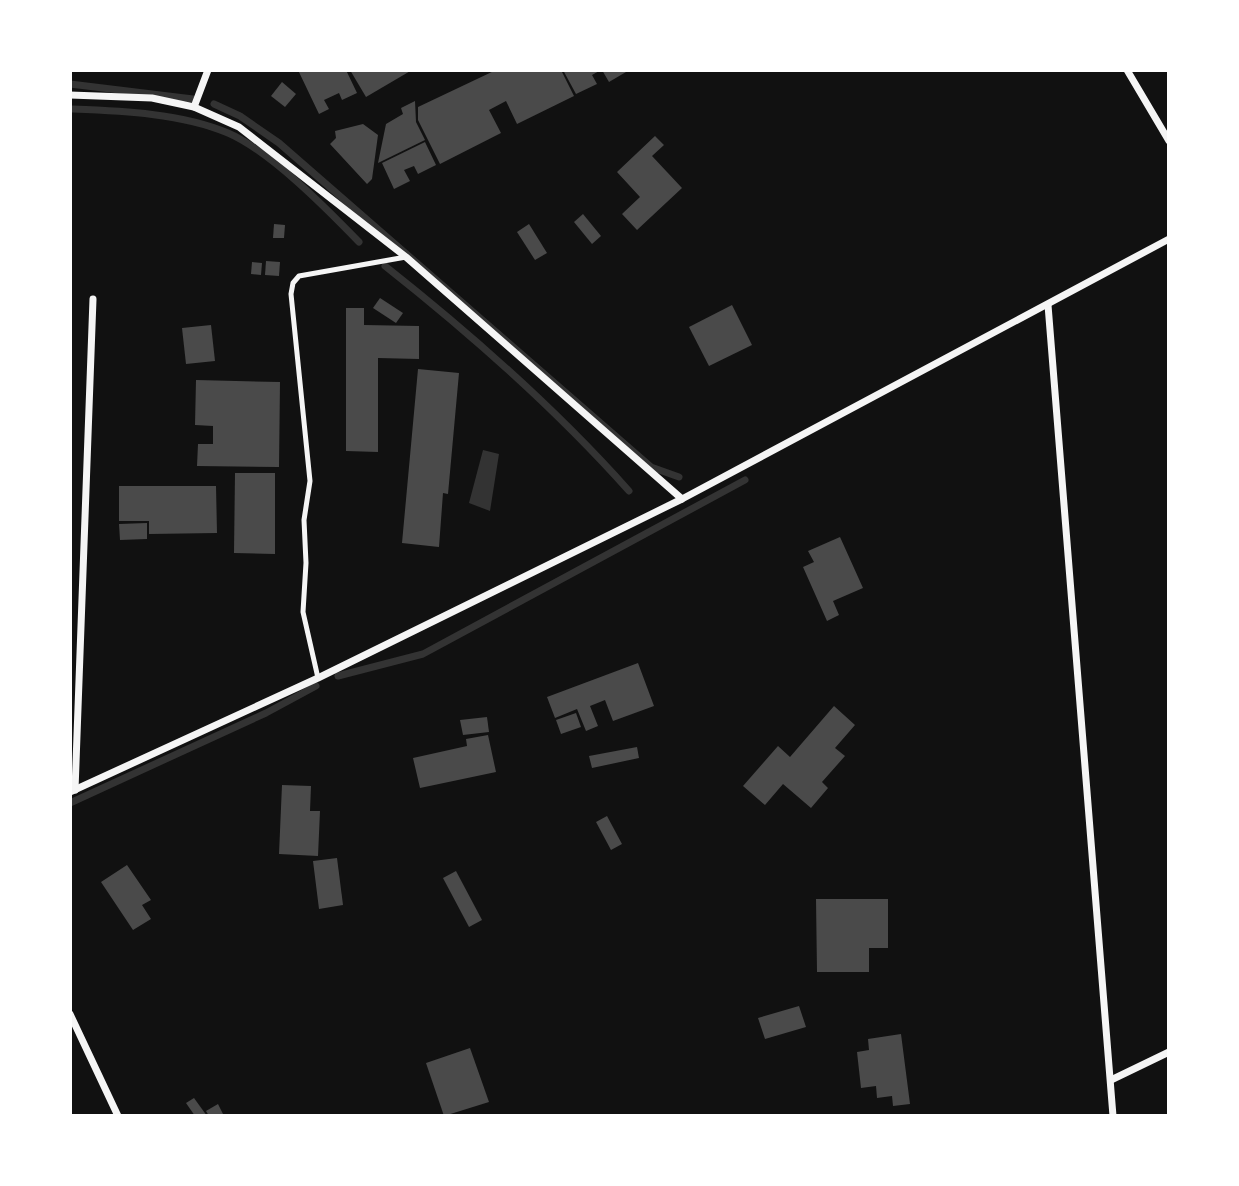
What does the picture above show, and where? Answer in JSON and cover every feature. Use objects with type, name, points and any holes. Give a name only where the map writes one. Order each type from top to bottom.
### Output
[{"type":"street","points":[[194,107],[208,70]]},
{"type":"street","points":[[1127,70],[1169,141]]},
{"type":"street","points":[[70,95],[142,97],[194,107],[239,127],[406,257],[682,499]]},
{"type":"street","points":[[93,299],[73,791],[318,678],[682,499],[1169,239]]},
{"type":"street","points":[[1048,305],[1114,1116]]},
{"type":"street","points":[[70,1014],[118,1116]]},
{"type":"street","points":[[1111,1080],[1169,1052]]},
{"type":"lane","points":[[318,678],[303,612],[304,520],[310,481],[291,294],[293,283],[299,276],[406,257]]},
{"type":"shaded area","points":[[483,450],[499,454],[490,511],[469,503]]},
{"type":"building","points":[[298,70],[346,70],[357,93],[342,100],[339,93],[324,100],[329,109],[319,114]]},
{"type":"building","points":[[350,70],[412,70],[366,97]]},
{"type":"building","points":[[496,70],[561,70],[574,96],[517,124],[506,101],[489,110],[501,133],[440,164],[418,120],[418,107]]},
{"type":"building","points":[[563,70],[601,70],[592,75],[597,84],[576,94]]},
{"type":"building","points":[[602,70],[625,70],[626,72],[609,82]]},
{"type":"building","points":[[282,82],[296,94],[285,107],[271,96]]},
{"type":"building","points":[[415,101],[416,122],[425,140],[378,163],[386,124],[403,114],[401,108]]},
{"type":"building","points":[[363,124],[378,135],[372,179],[367,184],[330,144],[336,138],[335,131]]},
{"type":"building","points":[[655,136],[664,145],[652,156],[682,188],[637,230],[622,214],[640,197],[617,172]]},
{"type":"building","points":[[425,142],[436,165],[418,174],[414,166],[404,170],[410,181],[394,189],[382,163]]},
{"type":"building","points":[[583,214],[601,236],[592,244],[574,222]]},
{"type":"building","points":[[274,224],[285,225],[284,238],[273,238]]},
{"type":"building","points":[[529,224],[547,253],[535,260],[517,232]]},
{"type":"building","points":[[266,261],[280,262],[279,276],[265,275]]},
{"type":"building","points":[[252,262],[262,263],[261,275],[251,274]]},
{"type":"building","points":[[380,298],[403,313],[396,323],[373,308]]},
{"type":"building","points":[[732,305],[752,345],[709,366],[689,327]]},
{"type":"building","points":[[346,308],[364,308],[364,325],[419,326],[419,359],[378,358],[378,452],[346,451]]},
{"type":"building","points":[[211,325],[215,361],[186,364],[182,328]]},
{"type":"building","points":[[418,369],[459,373],[448,494],[443,493],[439,547],[402,543]]},
{"type":"building","points":[[196,380],[280,382],[279,467],[197,466],[198,444],[213,444],[213,426],[195,425]]},
{"type":"building","points":[[235,473],[275,473],[275,554],[234,553]]},
{"type":"building","points":[[119,486],[216,486],[217,533],[149,534],[149,521],[119,521]]},
{"type":"building","points":[[147,523],[147,539],[120,540],[119,524]]},
{"type":"building","points":[[840,537],[863,588],[833,601],[839,615],[827,621],[803,567],[814,562],[808,551]]},
{"type":"building","points":[[638,663],[654,706],[613,721],[605,700],[590,706],[598,726],[586,731],[577,709],[555,718],[547,697]]},
{"type":"building","points":[[834,706],[855,725],[835,748],[845,756],[822,782],[828,788],[811,808],[783,784],[765,805],[743,786],[778,746],[790,757]]},
{"type":"building","points":[[576,713],[581,727],[561,734],[556,720]]},
{"type":"building","points":[[487,717],[489,732],[463,735],[460,720]]},
{"type":"building","points":[[488,735],[496,772],[420,788],[413,758],[467,746],[466,739]]},
{"type":"building","points":[[637,747],[639,758],[592,768],[589,756]]},
{"type":"building","points":[[282,785],[311,786],[310,811],[320,811],[318,856],[279,854]]},
{"type":"building","points":[[607,816],[622,844],[611,850],[596,822]]},
{"type":"building","points":[[337,858],[343,905],[319,909],[313,861]]},
{"type":"building","points":[[127,865],[151,900],[142,905],[151,919],[133,930],[101,882]]},
{"type":"building","points":[[456,871],[482,920],[469,927],[443,878]]},
{"type":"building","points":[[816,899],[888,899],[888,948],[869,948],[869,972],[817,972]]},
{"type":"building","points":[[799,1006],[806,1027],[765,1039],[758,1018]]},
{"type":"building","points":[[901,1034],[910,1104],[893,1106],[892,1096],[877,1098],[876,1086],[861,1088],[857,1052],[869,1050],[868,1039]]},
{"type":"building","points":[[470,1048],[489,1102],[444,1116],[426,1063]]},
{"type":"building","points":[[194,1098],[207,1116],[195,1116],[186,1103]]},
{"type":"building","points":[[218,1104],[224,1116],[209,1116],[206,1111]]},
{"type":"waterway","points":[[70,84],[193,99]]},
{"type":"waterway","points":[[214,104],[240,116],[279,143],[651,467],[679,477]]},
{"type":"waterway","points":[[70,109],[171,117],[228,133],[244,141],[279,167],[359,242]]},
{"type":"waterway","points":[[385,266],[512,373],[629,491]]},
{"type":"waterway","points":[[338,676],[423,654],[745,480]]},
{"type":"waterway","points":[[70,803],[266,713],[316,686]]}]
